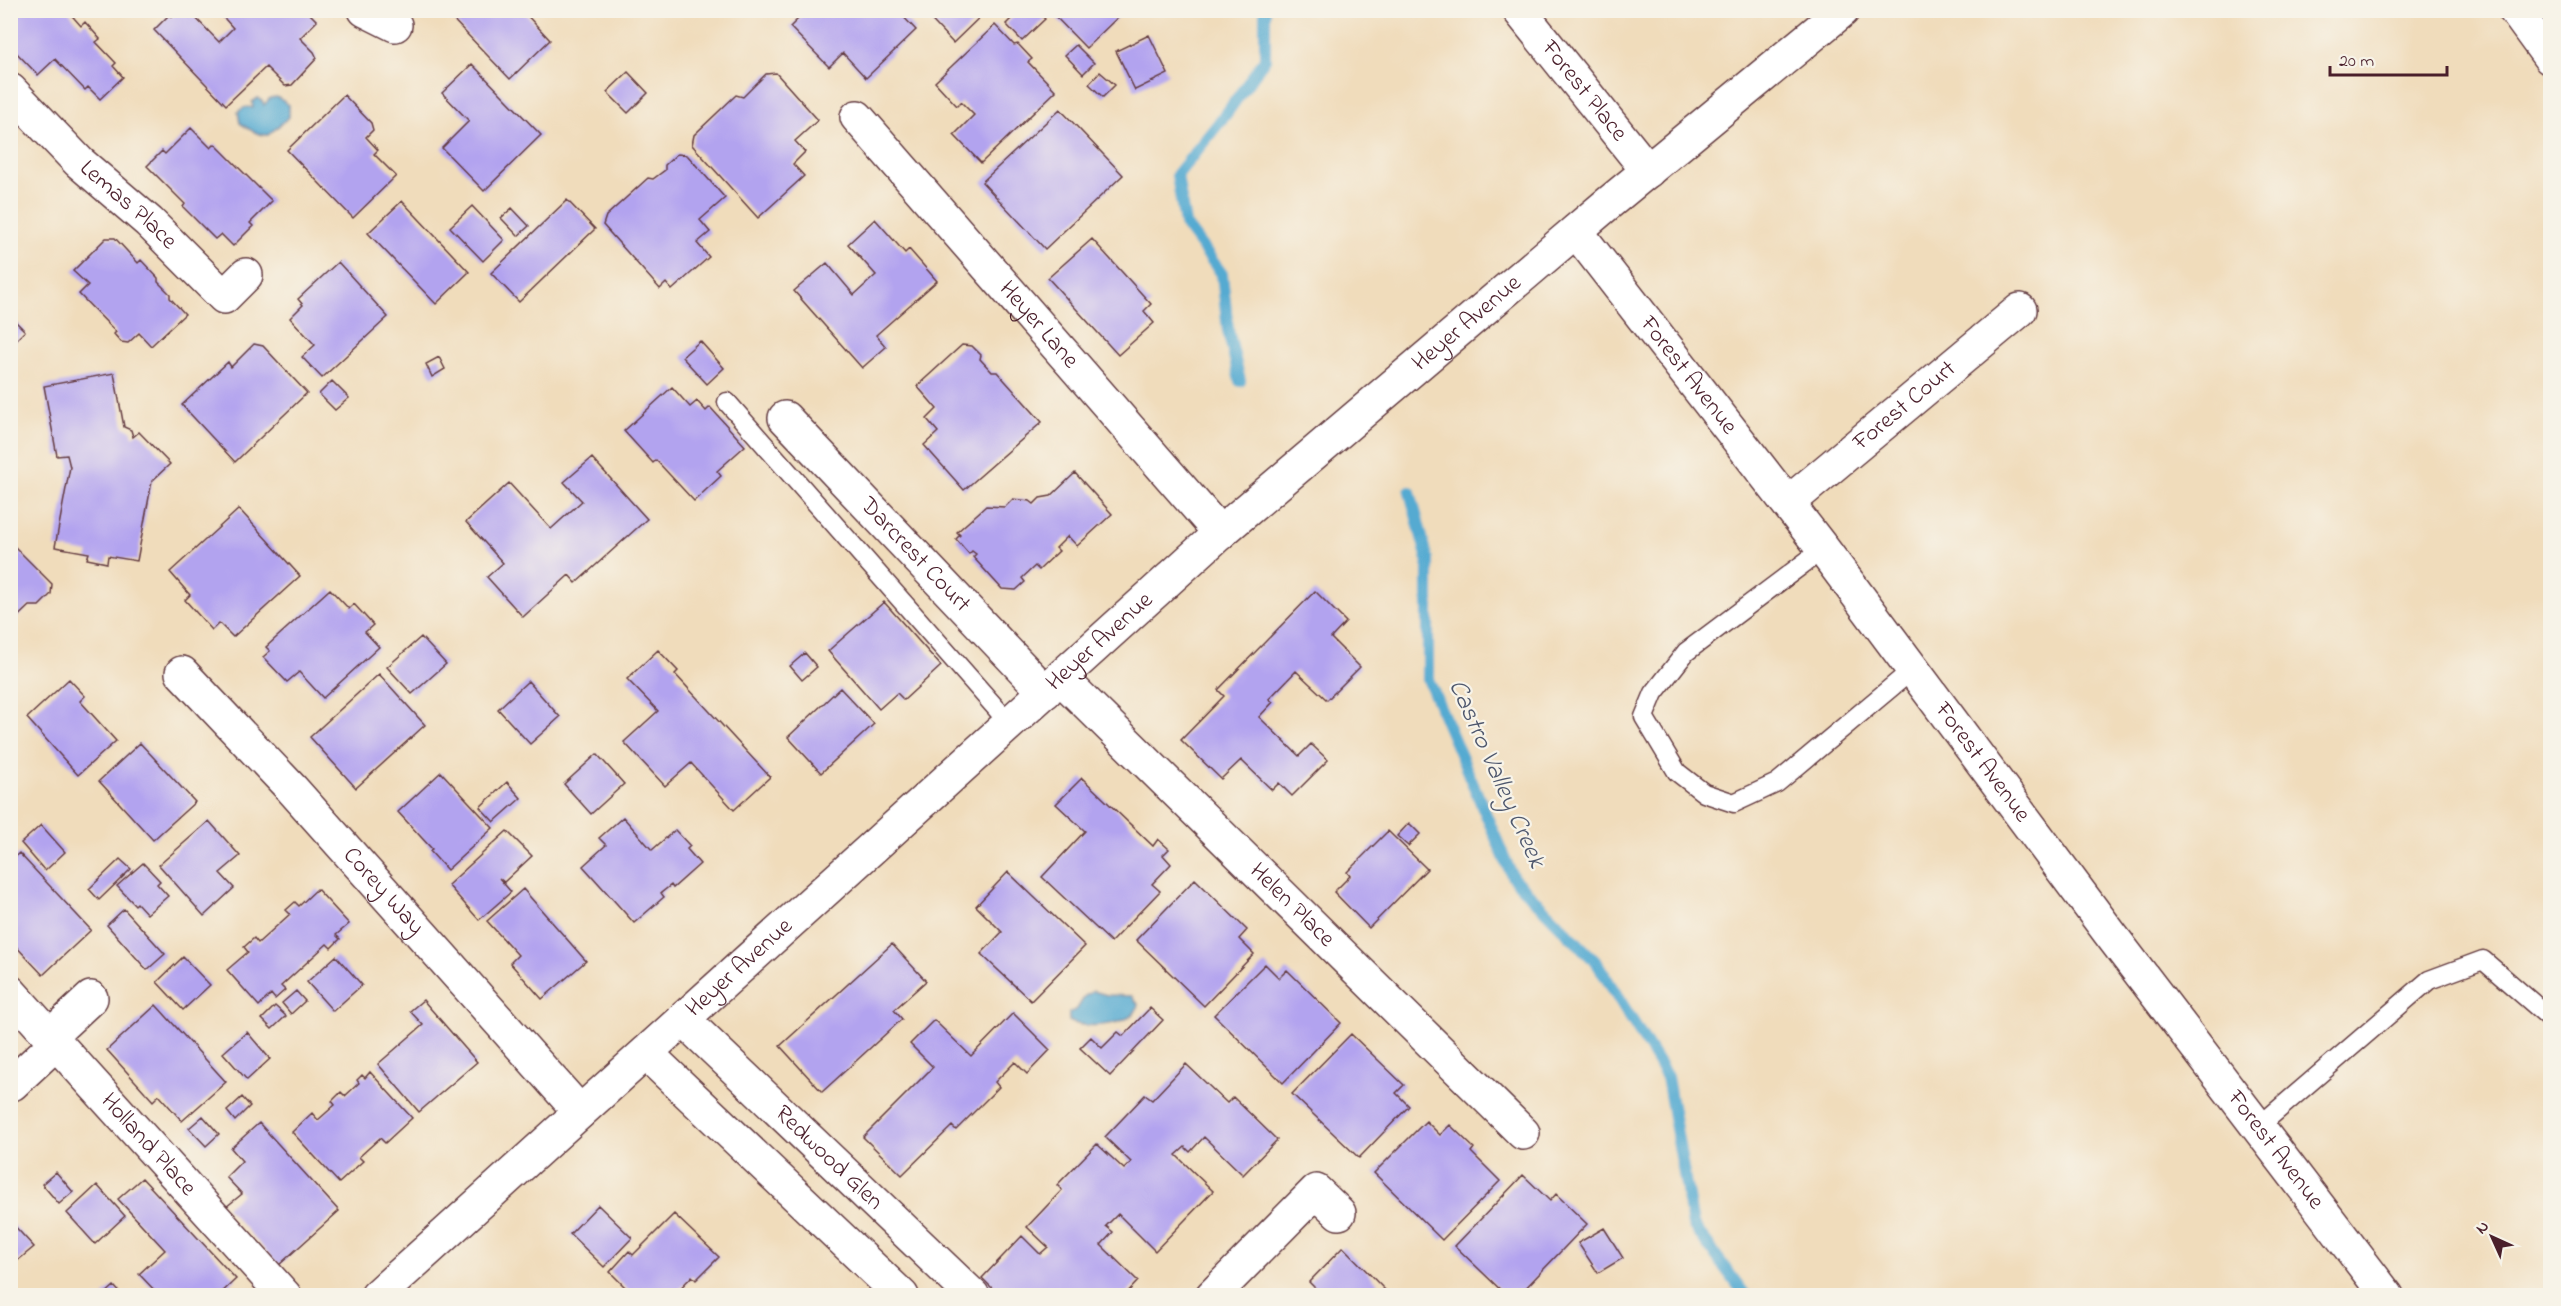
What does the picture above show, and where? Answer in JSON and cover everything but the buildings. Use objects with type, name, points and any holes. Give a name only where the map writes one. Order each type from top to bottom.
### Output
[{"type":"street","points":[[365,10],[395,25]]},
{"type":"street","name":"Forest Place","points":[[1519,10],[1648,171]]},
{"type":"street","points":[[2515,10],[2550,58]]},
{"type":"street","name":"Heyer Avenue","points":[[377,1296],[1220,533],[1837,12]]},
{"type":"street","name":"Lemas Place","points":[[10,90],[80,162],[149,222],[224,297],[246,275]]},
{"type":"street","name":"Heyer Lane","points":[[857,117],[1220,533]]},
{"type":"street","name":"Forest Avenue","points":[[1576,231],[1788,503],[2387,1296]]},
{"type":"street","name":"Forest Court","points":[[1788,503],[2020,310]]},
{"type":"street","name":"Darcrest Court","points":[[785,418],[1053,685]]},
{"type":"street","name":"Corey Way","points":[[182,673],[292,789],[580,1112]]},
{"type":"street","name":"Helen Place","points":[[1053,685],[1523,1133]]},
{"type":"street","name":"Holland Place","points":[[10,992],[285,1296]]},
{"type":"street","points":[[12,1084],[91,998]]},
{"type":"street","name":"Redwood Glen","points":[[684,1020],[973,1296]]},
{"type":"street","points":[[646,1053],[902,1296]]},
{"type":"street","points":[[1212,1296],[1316,1191],[1339,1213]]},
{"type":"lane","points":[[727,402],[1010,724]]},
{"type":"lane","points":[[1823,549],[1686,651],[1654,693],[1644,717],[1677,771],[1704,793],[1734,803],[1777,783],[1912,670]]},
{"type":"lane","points":[[2258,1127],[2429,980],[2483,960],[2550,1018]]},
{"type":"water","points":[[277,97],[289,105],[289,117],[268,135],[257,133],[240,123],[238,112],[242,109],[253,108],[252,102],[258,98],[264,105],[270,98]]},
{"type":"water","points":[[1093,991],[1107,995],[1132,996],[1138,1004],[1129,1017],[1109,1024],[1086,1025],[1069,1021],[1069,1013],[1077,1009],[1085,996]]},
{"type":"waterway","name":"Castro Valley Creek","points":[[1240,381],[1228,330],[1222,274],[1185,224],[1177,175],[1226,114],[1265,59],[1265,10]]},
{"type":"waterway","name":"Castro Valley Creek","points":[[1410,492],[1428,560],[1428,679],[1513,878],[1597,963],[1667,1077],[1693,1225],[1746,1296]]}]
